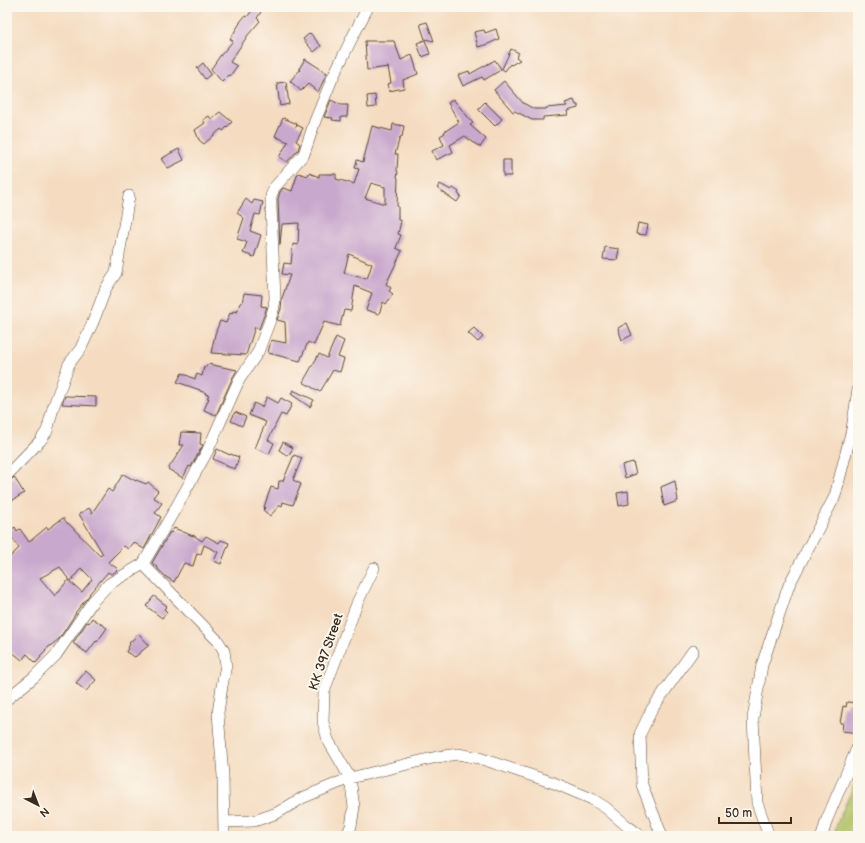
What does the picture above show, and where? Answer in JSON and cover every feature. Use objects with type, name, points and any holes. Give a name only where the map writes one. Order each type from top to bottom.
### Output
[{"type":"street","points":[[7,699],[34,677],[56,655],[93,601],[109,584],[143,564],[207,452],[239,380],[258,352],[274,307],[275,298],[271,196],[274,188],[304,154],[315,120],[332,79],[368,7]]},
{"type":"street","points":[[7,475],[40,441],[47,431],[53,408],[69,364],[81,348],[106,288],[116,273],[129,196]]},
{"type":"street","points":[[769,836],[757,803],[753,718],[762,665],[789,585],[835,496],[852,429],[858,389]]},
{"type":"street","points":[[143,564],[218,641],[224,651],[226,665],[218,713],[223,776],[224,836]]},
{"type":"street","name":"KK 397 Street","points":[[346,836],[351,826],[354,807],[350,778],[328,740],[323,722],[324,691],[358,601],[374,568]]},
{"type":"street","points":[[662,836],[642,786],[640,734],[652,709],[693,651]]},
{"type":"street","points":[[822,836],[827,819],[858,746]]},
{"type":"street","points":[[224,822],[260,820],[302,798],[350,778],[437,757],[458,754],[479,758],[554,783],[592,799],[606,808],[641,836]]},
{"type":"green space","points":[[858,776],[858,836],[834,836],[837,823]]},
{"type":"building","points":[[255,7],[264,7],[257,18],[260,21],[248,35],[230,62],[237,66],[230,76],[229,75],[222,82],[211,69],[233,41],[230,39],[240,22],[245,16],[247,17]]},
{"type":"building","points":[[427,22],[434,41],[425,39],[420,24]]},
{"type":"building","points":[[496,29],[499,39],[478,47],[474,32],[484,30],[485,33]]},
{"type":"building","points":[[310,33],[321,46],[314,52],[303,39]]},
{"type":"building","points":[[425,40],[430,54],[422,57],[417,43]]},
{"type":"building","points":[[365,41],[394,41],[401,60],[412,55],[418,74],[403,80],[404,88],[389,91],[387,84],[391,83],[388,67],[367,70]]},
{"type":"building","points":[[511,49],[519,53],[516,57],[520,60],[511,65],[510,64],[505,71],[502,69]]},
{"type":"building","points":[[305,59],[327,73],[318,92],[308,84],[301,91],[290,81],[300,70],[299,69]]},
{"type":"building","points":[[495,60],[501,69],[499,71],[484,80],[482,77],[463,86],[458,75],[469,71],[470,74]]},
{"type":"building","points":[[203,63],[211,74],[205,79],[197,68]]},
{"type":"building","points":[[504,81],[523,103],[534,109],[567,106],[565,103],[574,100],[576,105],[578,105],[578,108],[567,111],[568,115],[543,117],[543,120],[532,120],[515,111],[513,112],[494,90]]},
{"type":"building","points":[[286,82],[289,104],[280,106],[277,83]]},
{"type":"building","points":[[375,95],[376,107],[368,108],[367,96]]},
{"type":"building","points":[[453,99],[473,123],[470,125],[486,139],[480,147],[465,136],[450,145],[453,152],[436,160],[432,151],[444,145],[440,136],[459,122],[448,103]]},
{"type":"building","points":[[331,100],[341,105],[348,105],[347,117],[341,117],[341,121],[324,117]]},
{"type":"building","points":[[485,102],[502,119],[495,126],[478,109]]},
{"type":"building","points":[[220,112],[232,122],[223,131],[221,129],[204,144],[199,140],[195,130],[205,123],[203,120],[209,116],[211,119]]},
{"type":"building","points":[[283,118],[297,124],[296,127],[297,125],[303,128],[296,141],[300,144],[298,150],[287,162],[279,157],[288,142],[275,136]]},
{"type":"building","points":[[393,124],[404,126],[402,137],[400,137],[395,154],[398,154],[397,206],[398,220],[401,221],[398,234],[401,235],[396,248],[402,251],[386,284],[391,288],[389,291],[393,294],[386,304],[383,302],[379,314],[366,310],[372,293],[355,286],[351,311],[344,310],[340,326],[324,322],[314,345],[308,342],[300,361],[268,353],[271,340],[286,343],[285,322],[277,320],[281,309],[282,298],[290,275],[282,274],[284,263],[291,264],[293,244],[298,245],[299,223],[282,224],[280,245],[278,199],[280,192],[283,188],[292,191],[298,173],[308,176],[309,173],[319,177],[319,174],[336,174],[336,179],[354,184],[359,169],[355,168],[357,160],[363,162],[372,126],[392,131]],"holes":[[[371,183],[385,187],[385,204],[365,198]],[[349,254],[372,264],[367,279],[344,273]]]},
{"type":"building","points":[[179,149],[184,160],[168,168],[161,159]]},
{"type":"building","points":[[503,160],[511,160],[511,176],[503,176]]},
{"type":"building","points":[[440,184],[451,190],[453,188],[459,192],[458,194],[461,196],[457,202],[437,188]]},
{"type":"building","points":[[246,199],[252,204],[254,200],[263,202],[260,215],[255,214],[250,231],[261,235],[254,257],[243,253],[247,242],[237,239],[244,218],[237,213]]},
{"type":"building","points":[[638,223],[648,225],[646,235],[636,234]]},
{"type":"building","points":[[605,247],[619,249],[617,260],[603,259]]},
{"type":"building","points":[[244,293],[262,295],[261,306],[267,307],[259,329],[255,327],[246,355],[211,353],[215,334],[220,321],[226,323],[230,313],[232,314],[233,311],[237,312],[240,303],[242,303]]},
{"type":"building","points":[[627,323],[632,335],[622,340],[618,328]]},
{"type":"building","points":[[474,328],[483,337],[478,342],[468,333]]},
{"type":"building","points":[[336,337],[344,341],[338,357],[344,359],[340,372],[333,370],[320,392],[303,382],[319,354],[327,358]]},
{"type":"building","points":[[208,364],[237,370],[216,415],[204,410],[209,395],[200,390],[177,382],[182,373],[195,379],[197,374],[202,376],[204,367]]},
{"type":"building","points":[[293,390],[314,400],[310,407],[291,394]]},
{"type":"building","points":[[65,396],[96,397],[96,406],[62,404]]},
{"type":"building","points":[[267,397],[278,403],[281,398],[292,404],[286,416],[281,414],[268,440],[274,443],[269,454],[255,448],[266,422],[249,415],[254,403],[262,407]]},
{"type":"building","points":[[235,412],[246,417],[242,426],[231,421]]},
{"type":"building","points":[[181,432],[201,433],[200,444],[203,445],[183,478],[168,469],[184,445],[179,445]]},
{"type":"building","points":[[283,442],[293,448],[288,456],[279,450]]},
{"type":"building","points":[[217,449],[239,457],[235,469],[213,459]]},
{"type":"building","points":[[294,455],[302,458],[293,480],[301,484],[293,505],[283,502],[282,506],[280,505],[270,516],[263,510],[265,508],[264,507],[271,487],[278,489],[279,481],[283,481]]},
{"type":"building","points":[[633,462],[636,474],[625,478],[622,465]]},
{"type":"building","points":[[123,474],[136,481],[146,484],[148,482],[158,491],[153,497],[162,503],[155,513],[161,517],[144,549],[133,542],[128,549],[124,546],[108,562],[118,569],[111,574],[108,572],[75,613],[59,639],[45,650],[36,663],[27,654],[22,660],[11,651],[7,654],[7,560],[19,548],[8,532],[15,527],[17,531],[20,529],[29,542],[47,527],[48,529],[63,518],[100,556],[103,554],[79,514],[89,508],[92,513],[108,489],[112,492]],"holes":[[[60,567],[71,581],[81,568],[92,579],[82,592],[68,580],[55,596],[40,578]]]},
{"type":"building","points":[[14,477],[24,493],[7,504],[7,482]]},
{"type":"building","points":[[675,481],[678,501],[664,506],[661,487]]},
{"type":"building","points":[[628,491],[629,504],[619,506],[617,493]]},
{"type":"building","points":[[174,528],[193,535],[202,541],[206,536],[219,543],[221,540],[229,543],[221,564],[214,561],[218,552],[204,545],[201,554],[197,553],[193,566],[184,563],[174,582],[166,577],[152,563],[170,532],[171,533]]},
{"type":"building","points":[[154,596],[167,606],[164,609],[167,612],[162,618],[146,606]]},
{"type":"building","points":[[92,618],[107,628],[87,653],[73,643],[87,622],[89,623]]},
{"type":"building","points":[[139,634],[149,645],[135,657],[126,652],[130,644],[129,643]]},
{"type":"building","points":[[86,671],[96,680],[86,691],[76,683]]},
{"type":"building","points":[[847,702],[858,703],[858,733],[842,731],[843,723],[840,723],[843,706],[846,707]]}]
